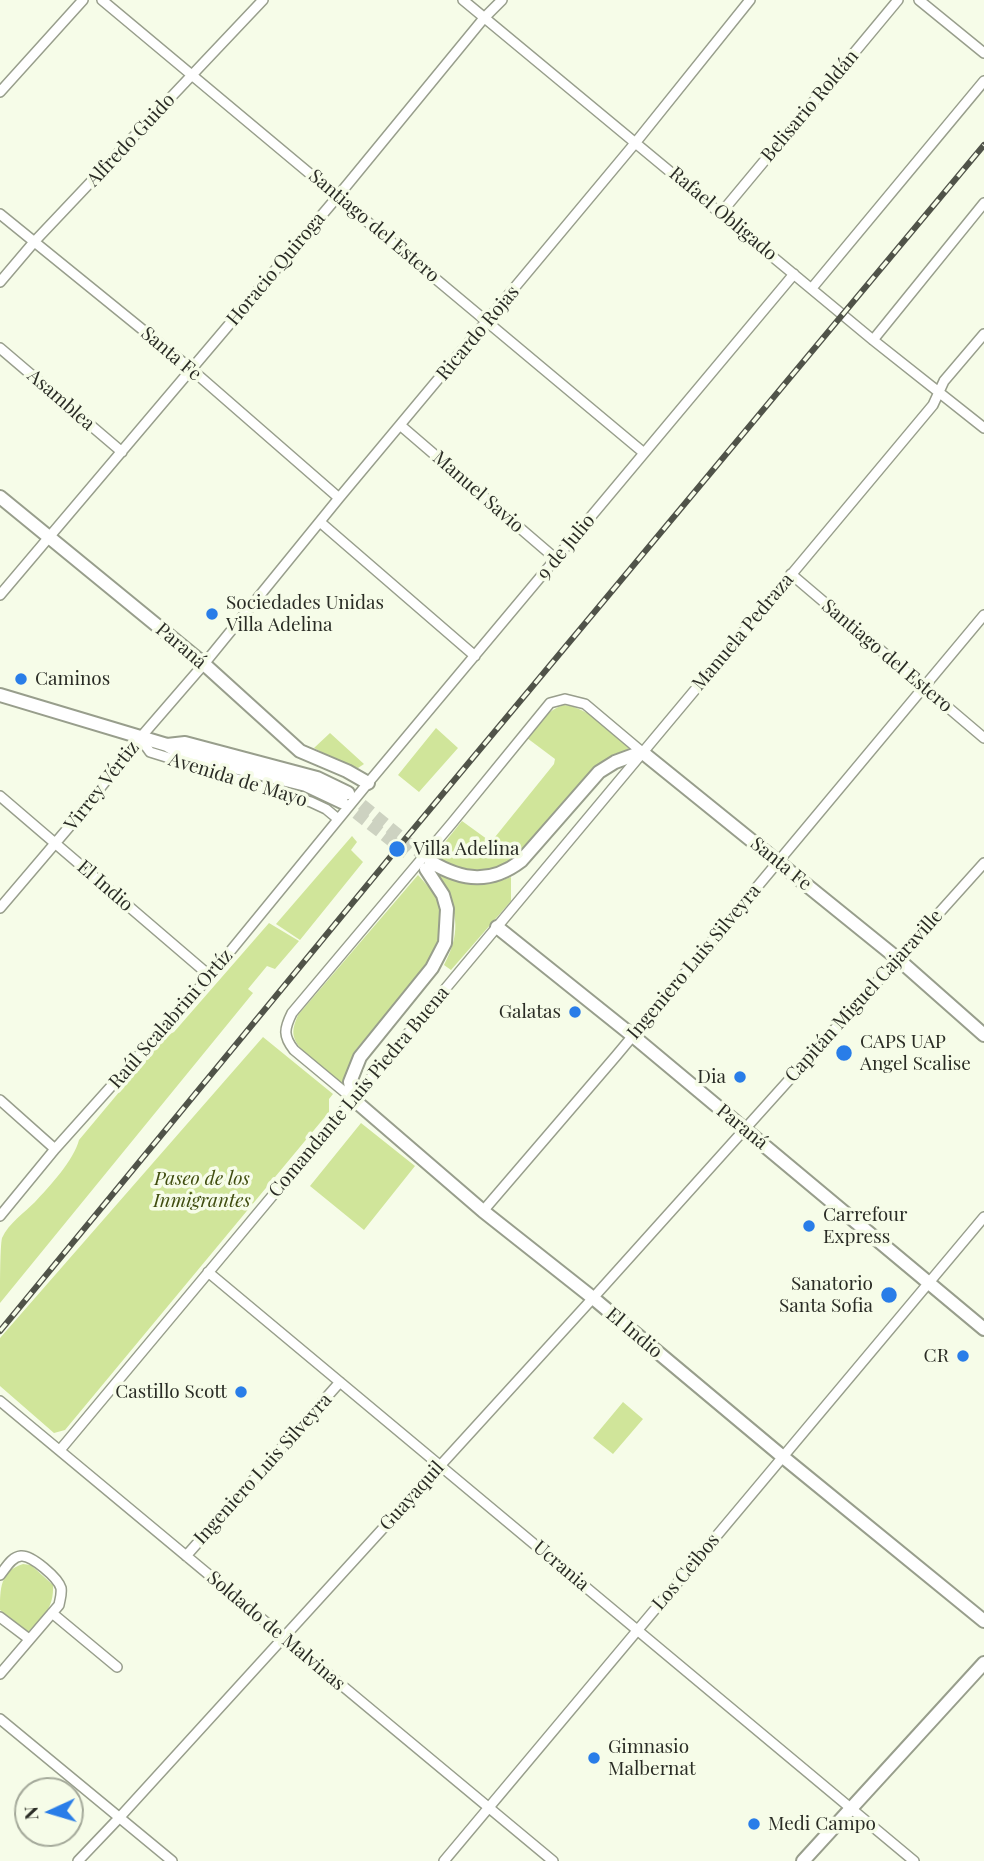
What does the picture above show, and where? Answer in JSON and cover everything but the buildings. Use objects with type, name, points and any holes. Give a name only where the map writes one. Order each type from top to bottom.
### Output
[{"type":"street","points":[[0,92],[83,0]]},
{"type":"street","name":"Santiago del Estero","points":[[102,0],[644,453]]},
{"type":"street","name":"Alfredo Guido","points":[[0,282],[34,242],[263,0]]},
{"type":"street","name":"Rafael Obligado","points":[[463,0],[873,340],[984,428]]},
{"type":"street","name":"Horacio Quiroga","points":[[0,595],[338,196],[484,18],[502,0]]},
{"type":"street","name":"Ricardo Rojas","points":[[204,664],[636,142],[750,0]]},
{"type":"street","name":"Belisario Roldán","points":[[721,213],[898,0]]},
{"type":"street","points":[[919,0],[984,53]]},
{"type":"street","points":[[812,288],[984,80]]},
{"type":"street","points":[[873,340],[984,203]]},
{"type":"street","name":"Santa Fe","points":[[0,214],[191,369],[339,498]]},
{"type":"street","name":"9 de Julio","points":[[338,820],[794,274]]},
{"type":"street","name":"Manuela Pedraza","points":[[497,927],[933,405],[944,380],[984,334]]},
{"type":"street","name":"Asamblea","points":[[0,348],[122,452]]},
{"type":"street","name":"Manuel Savio","points":[[400,425],[556,559]]},
{"type":"street","name":"Paraná","points":[[0,497],[204,664],[300,751],[368,783]]},
{"type":"street","points":[[320,522],[475,656]]},
{"type":"street","name":"Santiago del Estero","points":[[791,574],[984,738]]},
{"type":"street","name":"Ingeniero Luis Silveyra","points":[[482,1211],[633,1036],[984,615]]},
{"type":"street","name":"Virrey Vértiz","points":[[0,908],[204,664]]},
{"type":"street","name":"Avenida de Mayo","points":[[0,695],[167,745],[183,754],[306,785],[345,798]]},
{"type":"street","name":"Santa Fe","points":[[287,1041],[286,1025],[292,1013],[550,703],[565,699],[585,704],[898,959],[984,1035]]},
{"type":"street","name":"Avenida de Mayo","points":[[140,738],[150,752],[311,802],[326,809],[338,820]]},
{"type":"street","points":[[353,1099],[350,1082],[360,1057],[432,968],[445,943],[447,909],[429,866],[482,878],[509,871],[521,861],[599,772],[615,762],[642,752]]},
{"type":"street","name":"El Indio","points":[[0,796],[210,976]]},
{"type":"street","name":"Raúl Scalabrini Ortíz","points":[[0,1216],[55,1149],[210,976],[338,820]]},
{"type":"street","name":"Capitán Miguel Cajaraville","points":[[744,1129],[984,863]]},
{"type":"street","name":"Paraná","points":[[497,927],[633,1036],[984,1329]]},
{"type":"street","name":"Comandante Luis Piedra Buena","points":[[60,1450],[497,927]]},
{"type":"street","name":"El Indio","points":[[287,1041],[294,1050],[482,1211],[593,1298],[984,1621]]},
{"type":"street","points":[[0,1100],[55,1149]]},
{"type":"street","name":"Guayaquil","points":[[78,1861],[284,1638],[744,1129]]},
{"type":"street","name":"Los Ceibos","points":[[444,1861],[984,1217]]},
{"type":"street","name":"Ucrania","points":[[208,1272],[914,1861]]},
{"type":"street","name":"Ingeniero Luis Silveyra","points":[[186,1556],[340,1382]]},
{"type":"street","name":"Soldado de Malvinas","points":[[0,1401],[553,1861]]},
{"type":"street","points":[[0,1575],[12,1559],[23,1556],[31,1559],[58,1581],[62,1592],[59,1605],[0,1674]]},
{"type":"street","points":[[52,1613],[117,1667]]},
{"type":"street","points":[[0,1617],[29,1639]]},
{"type":"street","points":[[803,1861],[984,1663]]},
{"type":"street","points":[[0,1719],[172,1861]]},
{"type":"green space","points":[[564,705],[582,710],[629,748],[608,758],[592,770],[536,837],[505,863],[487,870],[468,871],[433,857],[462,821],[491,842],[554,764],[555,759],[527,738],[548,714]]},
{"type":"green space","points":[[436,728],[458,748],[419,792],[398,775]]},
{"type":"green space","points":[[330,733],[364,764],[358,768],[346,765],[314,748]]},
{"type":"green space","points":[[352,836],[357,842],[351,850],[363,862],[300,940],[276,924]]},
{"type":"green space","points":[[432,867],[470,883],[490,883],[511,877],[511,901],[451,970],[444,965],[454,939],[455,919],[447,892]]},
{"type":"green space","points":[[418,875],[435,894],[440,910],[441,932],[437,949],[354,1052],[344,1085],[302,1050],[293,1032],[296,1020]]},
{"type":"green space","points":[[269,923],[299,941],[275,969],[267,966],[248,989],[253,993],[0,1303],[1,1243],[5,1233],[54,1181],[72,1156],[79,1140],[166,1036],[174,1032]]},
{"type":"green space","name":"Paseo de los Inmigrantes","points":[[263,1037],[333,1094],[329,1099],[329,1112],[65,1430],[54,1433],[0,1386],[0,1338]]},
{"type":"green space","points":[[361,1123],[415,1166],[364,1230],[310,1186]]},
{"type":"green space","points":[[623,1402],[643,1419],[613,1454],[593,1438]]},
{"type":"green space","points":[[31,1565],[53,1585],[49,1606],[28,1632],[0,1610],[1,1588],[6,1576],[15,1567]]},
{"type":"tunnel","points":[[348,793],[431,862]]},
{"type":"tunnel","points":[[342,802],[407,853]]},
{"type":"railway","points":[[0,1331],[406,838],[984,145]]},
{"type":"place","name":"Sociedades Unidas Villa Adelina","points":[[212,614]]},
{"type":"place","name":"Caminos","points":[[21,679]]},
{"type":"place","name":"Villa Adelina","points":[[397,849]]},
{"type":"place","name":"Galatas","points":[[575,1012]]},
{"type":"place","name":"CAPS UAP Angel Scalise","points":[[844,1053]]},
{"type":"place","name":"Dia","points":[[740,1077]]},
{"type":"place","name":"Carrefour Express","points":[[809,1226]]},
{"type":"place","name":"Sanatorio Santa Sofia","points":[[889,1295]]},
{"type":"place","name":"CR","points":[[963,1356]]},
{"type":"place","name":"Castillo Scott","points":[[241,1392]]},
{"type":"place","name":"Gimnasio Malbernat","points":[[594,1758]]},
{"type":"place","name":"Medi Campo","points":[[754,1824]]}]
